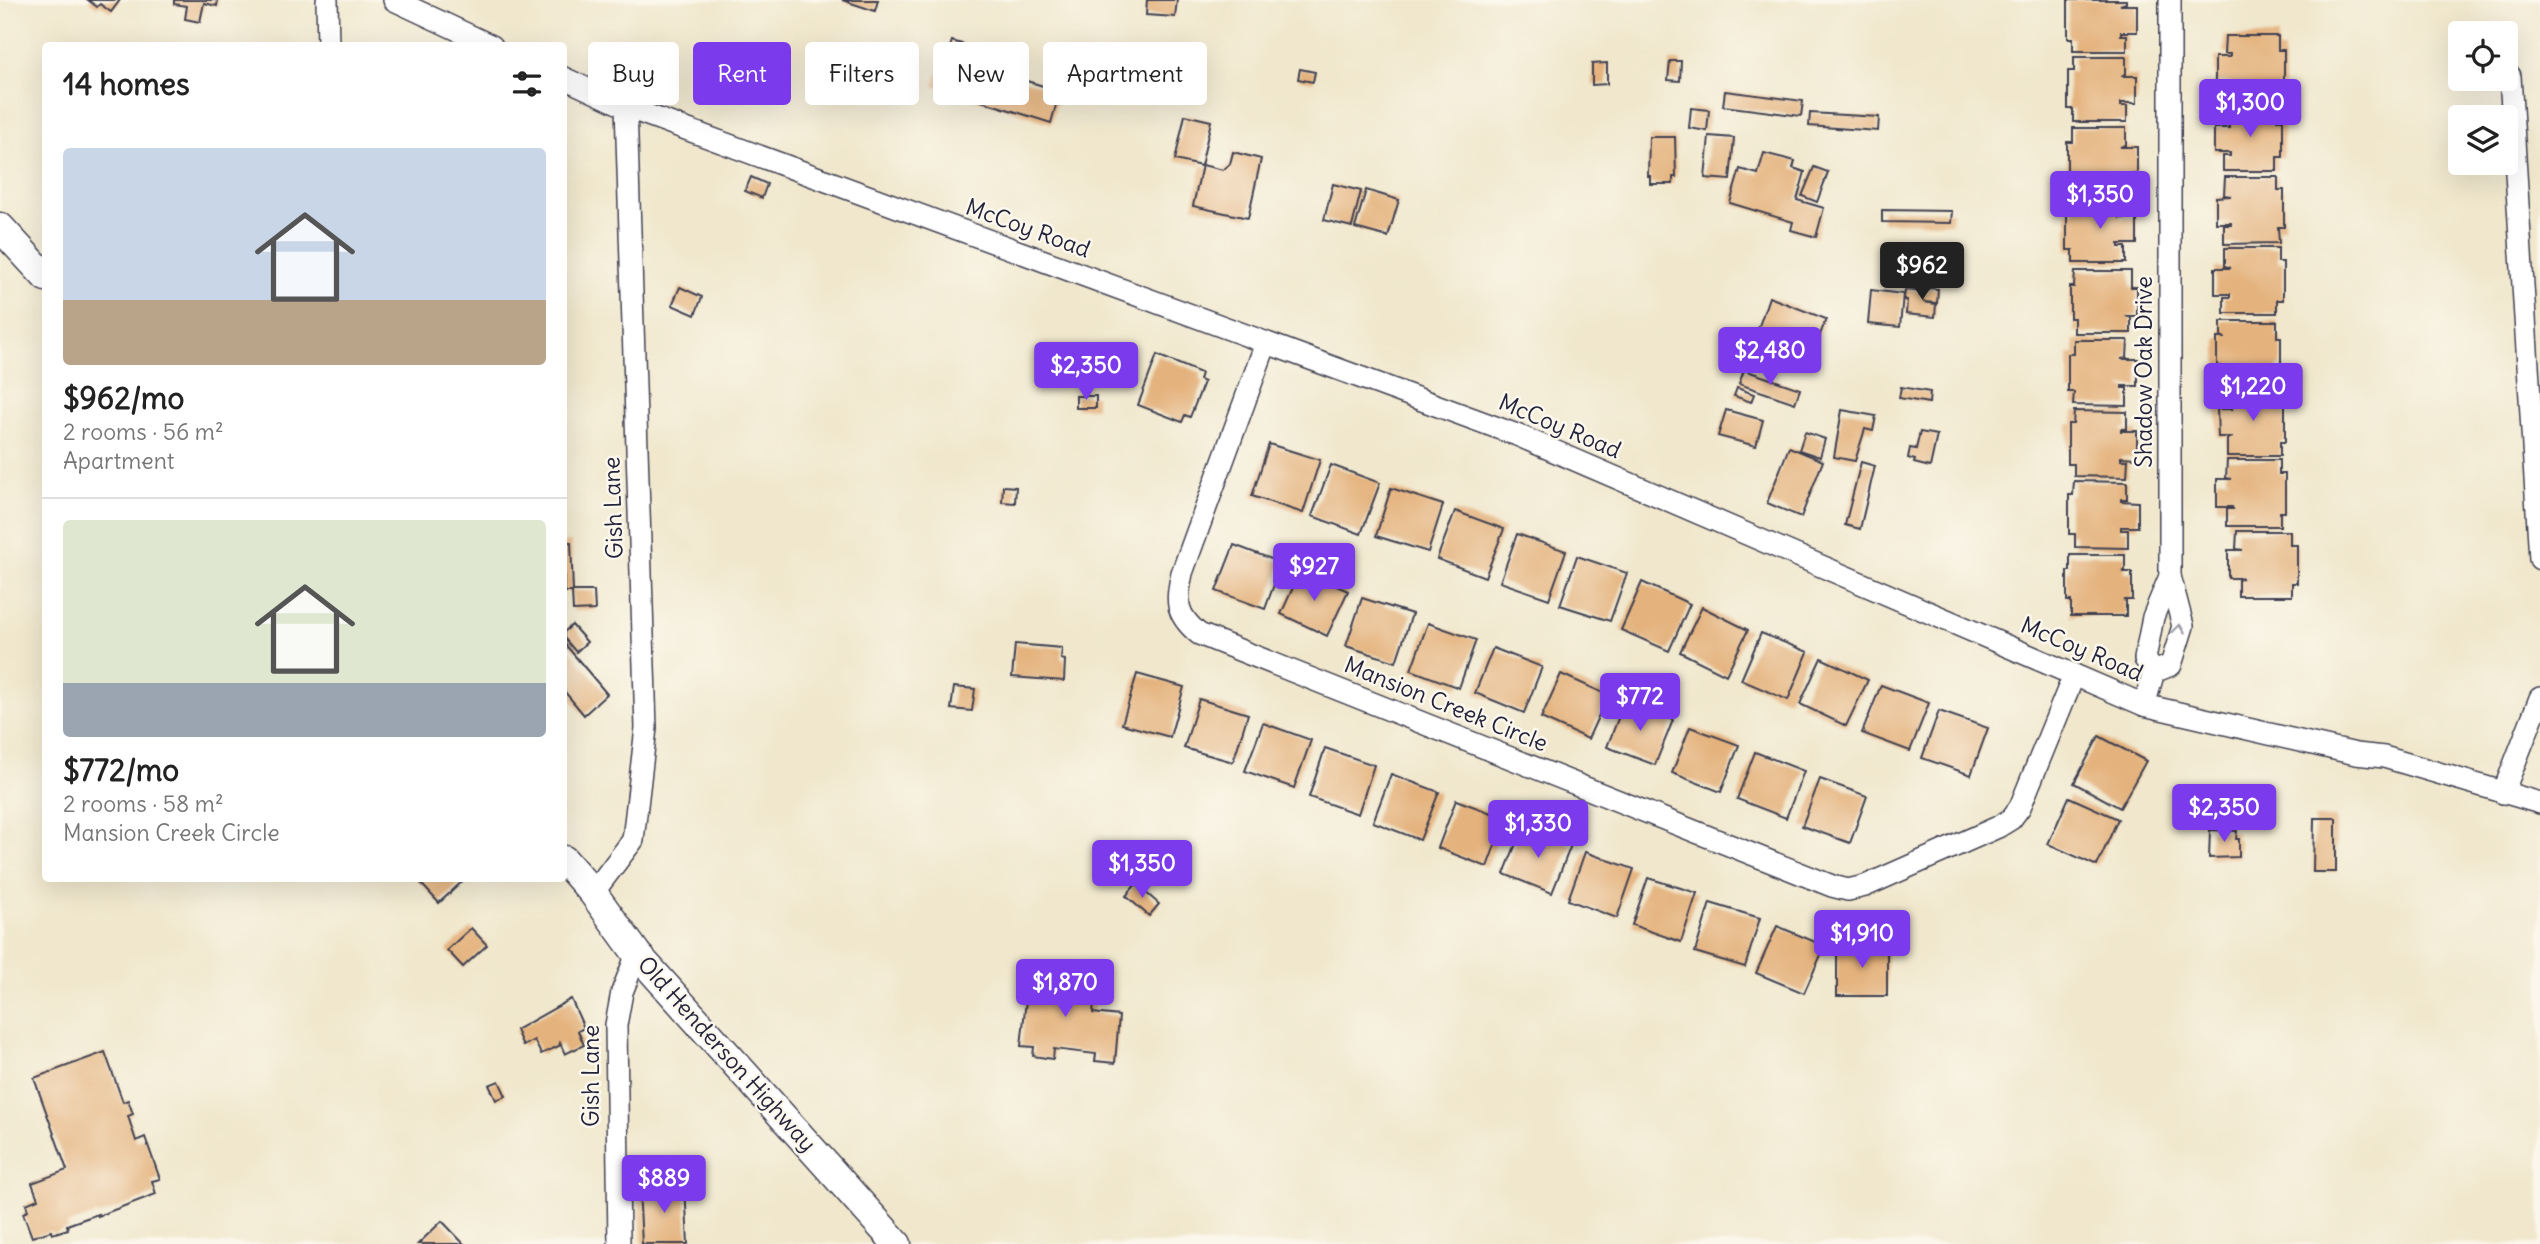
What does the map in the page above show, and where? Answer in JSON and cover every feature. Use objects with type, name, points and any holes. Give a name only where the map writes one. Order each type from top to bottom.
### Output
[{"type":"main road","points":[[0,227],[42,273]]},
{"type":"main road","name":"Old Henderson Highway","points":[[567,863],[593,893],[637,954],[897,1244]]},
{"type":"street","points":[[327,0],[328,42]]},
{"type":"street","points":[[394,0],[483,42]]},
{"type":"street","name":"Shadow Oak Drive","points":[[2154,672],[2171,665],[2183,626],[2170,576],[2170,0]]},
{"type":"street","name":"McCoy Road","points":[[567,79],[626,107],[1517,435],[2144,705],[2356,754],[2384,757],[2540,803]]},
{"type":"street","points":[[2511,91],[2540,559]]},
{"type":"street","name":"Gish Lane","points":[[593,893],[633,840],[646,728],[626,107]]},
{"type":"street","name":"Mansion Creek Circle","points":[[1266,343],[1182,573],[1178,592],[1179,611],[1185,623],[1199,634],[1819,881],[1848,890],[1866,886],[2011,819],[2020,807],[2074,675]]},
{"type":"street","name":"Shadow Oak Drive","points":[[2154,672],[2145,659],[2153,617],[2170,576]]},
{"type":"street","name":"Shadow Oak Drive","points":[[2144,705],[2154,672]]},
{"type":"street","points":[[2503,793],[2540,698]]},
{"type":"street","name":"Gish Lane","points":[[619,1244],[617,1017],[622,992],[637,954]]},
{"type":"building","points":[[88,0],[120,0],[111,12]]},
{"type":"building","points":[[174,0],[218,0],[217,6],[204,3],[200,22],[185,19],[187,6],[174,4]]},
{"type":"building","points":[[842,0],[878,0],[875,11]]},
{"type":"building","points":[[1147,0],[1177,0],[1175,17],[1146,15]]},
{"type":"building","points":[[2068,0],[2126,0],[2126,3],[2120,5],[2137,5],[2137,32],[2121,32],[2121,35],[2127,35],[2127,51],[2073,51],[2073,38],[2068,38]]},
{"type":"building","points":[[2225,36],[2278,36],[2278,50],[2284,50],[2284,86],[2278,86],[2278,100],[2224,100],[2224,85],[2231,85],[2231,82],[2215,82],[2215,57],[2230,57],[2230,54],[2224,54]]},
{"type":"building","points":[[2074,57],[2126,57],[2126,74],[2121,76],[2137,76],[2137,103],[2121,103],[2121,106],[2127,106],[2127,122],[2073,122],[2073,109],[2068,109],[2068,71],[2074,71]]},
{"type":"building","points":[[1670,61],[1681,61],[1680,81],[1668,80]]},
{"type":"building","points":[[1607,63],[1607,84],[1592,85],[1592,64]]},
{"type":"building","points":[[1300,69],[1315,72],[1313,82],[1298,79]]},
{"type":"building","points":[[1029,82],[1043,86],[1043,105],[1056,105],[1051,123],[994,105],[1029,105]]},
{"type":"building","points":[[1725,91],[1803,101],[1801,116],[1723,106]]},
{"type":"building","points":[[2224,107],[2277,107],[2277,120],[2283,120],[2283,157],[2277,157],[2277,171],[2223,171],[2223,156],[2230,156],[2230,153],[2214,153],[2214,128],[2229,128],[2229,125],[2223,125]]},
{"type":"building","points":[[1691,108],[1709,110],[1707,131],[1689,128]]},
{"type":"building","points":[[1810,113],[1879,117],[1878,131],[1809,126]]},
{"type":"building","points":[[1185,115],[1211,121],[1201,166],[1175,160]]},
{"type":"building","points":[[2073,128],[2126,128],[2126,145],[2120,147],[2137,147],[2137,174],[2121,174],[2121,177],[2127,177],[2127,193],[2073,193],[2073,180],[2067,180],[2067,142],[2073,142]]},
{"type":"building","points":[[1709,136],[1734,138],[1730,180],[1705,178]]},
{"type":"building","points":[[1649,137],[1675,137],[1676,177],[1673,177],[1673,184],[1650,184]]},
{"type":"building","points":[[1233,152],[1261,159],[1248,218],[1193,206],[1202,165],[1223,170],[1230,164]]},
{"type":"building","points":[[1764,153],[1795,161],[1793,168],[1805,172],[1797,200],[1824,208],[1816,237],[1791,230],[1793,222],[1730,203],[1740,169],[1758,174]]},
{"type":"building","points":[[1814,167],[1828,172],[1817,202],[1802,196]]},
{"type":"building","points":[[751,177],[767,184],[762,198],[745,191]]},
{"type":"building","points":[[2225,177],[2278,177],[2278,190],[2284,190],[2284,227],[2278,227],[2279,243],[2224,244],[2224,225],[2231,223],[2216,223],[2216,197],[2231,196],[2224,195]]},
{"type":"building","points":[[1333,184],[1361,191],[1352,227],[1324,220]]},
{"type":"building","points":[[1366,190],[1399,200],[1388,237],[1355,228]]},
{"type":"building","points":[[2073,199],[2127,199],[2127,216],[2120,218],[2137,218],[2137,244],[2119,244],[2119,247],[2126,247],[2126,263],[2073,263],[2073,250],[2067,250],[2067,212],[2074,212]]},
{"type":"building","points":[[1882,210],[1952,211],[1951,223],[1882,222]]},
{"type":"building","points":[[2225,248],[2278,248],[2278,262],[2283,262],[2283,300],[2277,300],[2277,313],[2224,313],[2224,297],[2230,297],[2230,294],[2215,294],[2215,268],[2231,268],[2225,266]]},
{"type":"building","points":[[1927,265],[1944,266],[1943,279],[1925,277]]},
{"type":"building","points":[[2075,271],[2131,271],[2131,287],[2137,287],[2137,316],[2128,316],[2131,318],[2131,333],[2074,333],[2074,318],[2070,318],[2070,287],[2074,287]]},
{"type":"building","points":[[680,287],[702,297],[695,315],[672,305]]},
{"type":"building","points":[[1928,288],[1938,289],[1937,303],[1923,302],[1936,304],[1935,317],[1906,314],[1905,290],[1927,292]]},
{"type":"building","points":[[1871,290],[1903,294],[1900,327],[1868,324]]},
{"type":"building","points":[[1769,297],[1826,319],[1812,356],[1756,335]]},
{"type":"building","points":[[2221,321],[2277,321],[2277,337],[2281,337],[2281,366],[2277,366],[2277,382],[2220,382],[2217,338],[2225,338],[2221,336]]},
{"type":"building","points":[[2074,340],[2128,340],[2127,358],[2121,359],[2138,359],[2138,386],[2122,386],[2127,388],[2127,406],[2073,405],[2074,392],[2068,392],[2068,354],[2074,354]]},
{"type":"building","points":[[1157,355],[1201,373],[1199,380],[1204,382],[1190,417],[1185,415],[1182,422],[1138,405]]},
{"type":"building","points":[[1744,370],[1800,389],[1795,403],[1739,384]]},
{"type":"building","points":[[1901,387],[1930,392],[1929,403],[1899,398]]},
{"type":"building","points":[[1737,388],[1754,394],[1751,402],[1734,396]]},
{"type":"building","points":[[2280,389],[2280,404],[2285,404],[2285,442],[2280,442],[2280,456],[2227,456],[2227,439],[2233,437],[2218,437],[2217,409],[2233,409],[2227,407],[2226,390]]},
{"type":"building","points":[[1076,396],[1096,396],[1096,408],[1076,408]]},
{"type":"building","points":[[1726,410],[1763,420],[1756,446],[1718,436]]},
{"type":"building","points":[[1842,410],[1876,416],[1873,431],[1865,429],[1855,461],[1834,457]]},
{"type":"building","points":[[2074,411],[2127,412],[2127,429],[2121,431],[2137,431],[2137,458],[2121,457],[2121,460],[2128,460],[2127,477],[2074,476],[2074,464],[2068,464],[2068,424],[2073,424]]},
{"type":"building","points":[[1805,432],[1825,439],[1820,457],[1799,450]]},
{"type":"building","points":[[1920,432],[1937,435],[1930,467],[1914,463],[1915,460],[1908,458],[1910,448],[1916,449]]},
{"type":"building","points":[[1269,444],[1320,460],[1303,513],[1252,496]]},
{"type":"building","points":[[1789,447],[1823,461],[1801,517],[1767,503]]},
{"type":"building","points":[[2227,460],[2279,460],[2279,474],[2285,474],[2285,512],[2280,512],[2280,526],[2227,526],[2227,509],[2233,509],[2217,507],[2217,479],[2232,479],[2226,478]]},
{"type":"building","points":[[1861,462],[1875,466],[1860,529],[1845,525]]},
{"type":"building","points":[[1331,465],[1380,483],[1361,534],[1312,516]]},
{"type":"building","points":[[2074,481],[2127,482],[2127,499],[2121,501],[2138,502],[2138,527],[2121,527],[2121,530],[2128,530],[2128,548],[2075,547],[2075,534],[2069,534],[2069,495],[2073,495]]},
{"type":"building","points":[[1003,486],[1016,487],[1015,503],[1002,502]]},
{"type":"building","points":[[1391,488],[1443,505],[1428,552],[1376,536]]},
{"type":"building","points":[[1455,511],[1504,529],[1485,577],[1437,559]]},
{"type":"building","points":[[2237,531],[2290,531],[2290,545],[2297,545],[2297,583],[2292,583],[2292,596],[2238,596],[2238,579],[2243,578],[2228,578],[2228,550],[2243,550],[2236,549]]},
{"type":"building","points":[[1517,534],[1566,551],[1549,599],[1500,582]]},
{"type":"building","points":[[567,542],[571,542],[573,591],[594,591],[595,610],[573,611],[572,592],[567,592]]},
{"type":"building","points":[[1234,545],[1282,563],[1265,609],[1216,591]]},
{"type":"building","points":[[2070,555],[2125,555],[2125,571],[2122,572],[2132,572],[2132,600],[2123,600],[2126,601],[2126,616],[2071,616],[2071,601],[2067,601]]},
{"type":"building","points":[[1577,556],[1627,573],[1610,621],[1560,605]]},
{"type":"building","points":[[1301,570],[1348,591],[1327,636],[1281,614]]},
{"type":"building","points":[[1642,582],[1690,604],[1669,651],[1621,630]]},
{"type":"building","points":[[1362,598],[1412,614],[1396,662],[1346,646]]},
{"type":"building","points":[[1702,607],[1748,630],[1726,675],[1680,652]]},
{"type":"building","points":[[1428,623],[1476,640],[1459,688],[1411,670]]},
{"type":"building","points":[[572,625],[587,642],[576,652],[567,642],[567,629]]},
{"type":"building","points":[[1761,633],[1808,652],[1788,700],[1741,680]]},
{"type":"building","points":[[1015,644],[1062,648],[1061,659],[1065,660],[1064,681],[1012,677]]},
{"type":"building","points":[[567,647],[607,694],[584,715],[567,695]]},
{"type":"building","points":[[1493,648],[1542,667],[1524,713],[1475,693]]},
{"type":"building","points":[[1821,658],[1868,680],[1846,726],[1800,704]]},
{"type":"building","points":[[1137,674],[1184,687],[1170,737],[1122,724]]},
{"type":"building","points":[[1561,674],[1608,695],[1588,739],[1541,718]]},
{"type":"building","points":[[1881,685],[1929,703],[1910,751],[1862,733]]},
{"type":"building","points":[[954,687],[975,689],[972,711],[951,709]]},
{"type":"building","points":[[1199,699],[1248,714],[1233,762],[1184,748]]},
{"type":"building","points":[[1625,701],[1673,720],[1655,765],[1607,747]]},
{"type":"building","points":[[1939,711],[1988,728],[1971,775],[1922,758]]},
{"type":"building","points":[[1263,723],[1311,740],[1294,788],[1245,771]]},
{"type":"building","points":[[1690,727],[1739,745],[1721,792],[1672,773]]},
{"type":"building","points":[[2099,736],[2146,761],[2120,808],[2074,783]]},
{"type":"building","points":[[1325,748],[1374,765],[1358,814],[1309,797]]},
{"type":"building","points":[[1755,752],[1804,771],[1786,818],[1737,799]]},
{"type":"building","points":[[1391,774],[1439,792],[1420,840],[1373,822]]},
{"type":"building","points":[[1820,779],[1867,796],[1850,843],[1802,826]]},
{"type":"building","points":[[2211,795],[2242,796],[2242,817],[2237,817],[2237,824],[2210,823]]},
{"type":"building","points":[[2069,797],[2118,819],[2097,866],[2048,844]]},
{"type":"building","points":[[1456,800],[1505,818],[1487,867],[1438,848]]},
{"type":"building","points":[[2314,818],[2336,818],[2336,872],[2313,872]]},
{"type":"building","points":[[1523,826],[1571,845],[1552,893],[1504,874]]},
{"type":"building","points":[[2210,830],[2237,831],[2239,857],[2209,858]]},
{"type":"building","points":[[1585,852],[1634,869],[1617,918],[1568,900]]},
{"type":"building","points":[[1648,878],[1697,893],[1681,942],[1632,925]]},
{"type":"building","points":[[420,882],[462,882],[439,903]]},
{"type":"building","points":[[1136,884],[1159,904],[1149,916],[1126,896]]},
{"type":"building","points":[[1710,903],[1760,918],[1745,967],[1695,952]]},
{"type":"building","points":[[1777,926],[1825,946],[1804,993],[1756,973]]},
{"type":"building","points":[[471,928],[487,945],[463,967],[447,950]]},
{"type":"building","points":[[1837,943],[1887,943],[1887,996],[1837,996]]},
{"type":"building","points":[[1030,963],[1061,967],[1059,985],[1092,989],[1090,1002],[1094,1002],[1093,1013],[1119,1016],[1115,1063],[1095,1061],[1096,1054],[1054,1049],[1053,1059],[1033,1056],[1034,1047],[1021,1046]]},
{"type":"building","points":[[571,999],[584,1028],[578,1031],[584,1045],[565,1054],[560,1043],[541,1054],[534,1040],[523,1046],[516,1030]]},
{"type":"building","points":[[105,1052],[123,1102],[128,1100],[133,1114],[128,1116],[136,1141],[145,1137],[160,1179],[152,1181],[156,1194],[67,1225],[68,1229],[32,1237],[23,1213],[28,1211],[26,1204],[38,1199],[32,1183],[67,1170],[34,1078]]},
{"type":"building","points":[[499,1081],[506,1096],[496,1100],[489,1085]]},
{"type":"building","points":[[685,1186],[688,1244],[642,1244],[639,1188]]},
{"type":"building","points":[[442,1221],[464,1244],[418,1244]]}]
